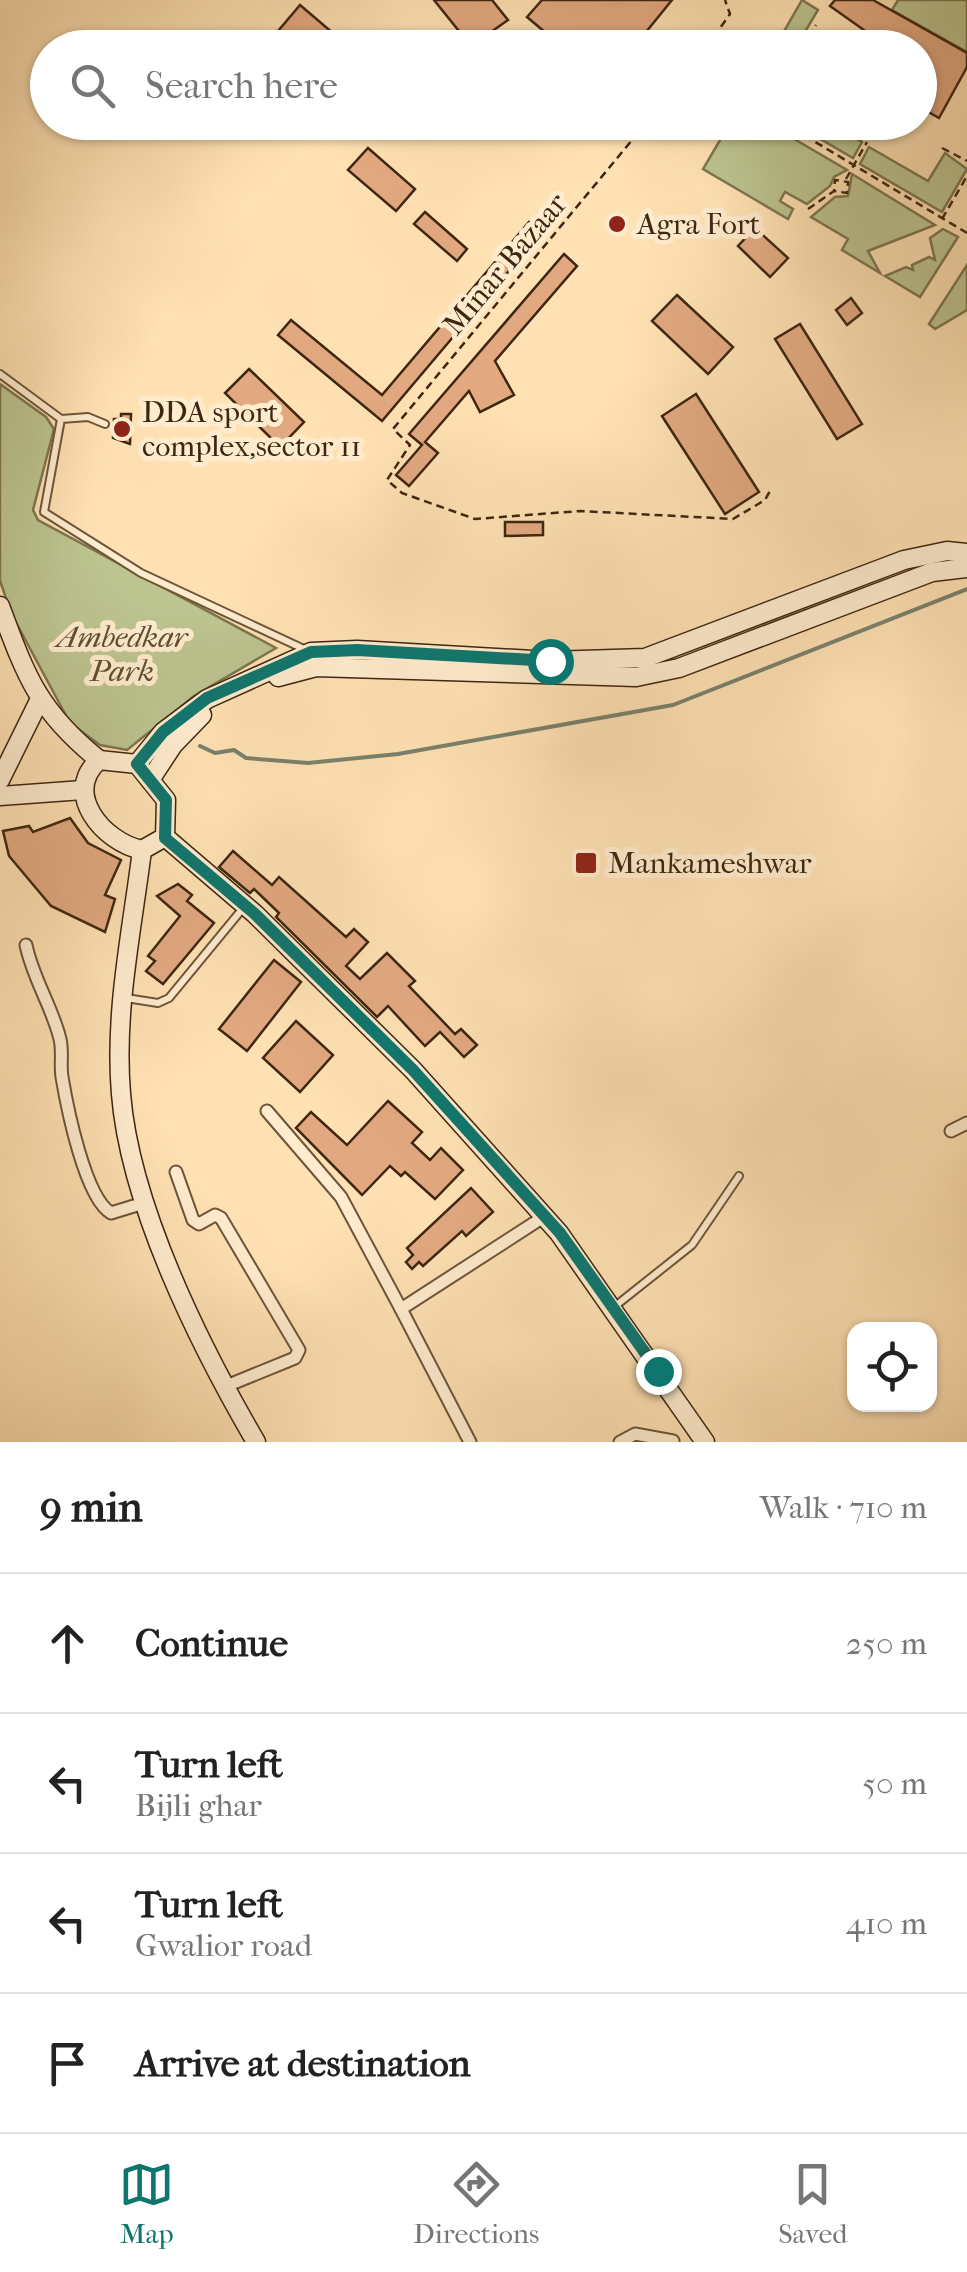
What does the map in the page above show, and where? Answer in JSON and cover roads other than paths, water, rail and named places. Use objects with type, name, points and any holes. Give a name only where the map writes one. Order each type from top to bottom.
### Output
[{"type":"main road","points":[[150,780],[173,744],[200,716],[291,672],[316,667],[615,678],[877,580],[931,554],[967,552]]},
{"type":"main road","points":[[877,580],[967,568]]},
{"type":"main road","points":[[0,606],[39,702],[65,733],[99,760],[137,764],[166,800],[165,838]]},
{"type":"main road","points":[[137,764],[163,732],[207,698],[311,652],[357,650],[646,666]]},
{"type":"main road","points":[[0,780],[39,702]]},
{"type":"main road","points":[[99,760],[88,770],[82,790],[89,810],[105,832],[121,846],[142,850],[165,838]]},
{"type":"main road","points":[[0,796],[82,790]]},
{"type":"main road","points":[[165,838],[245,906],[413,1070],[544,1216],[700,1435]]},
{"type":"main road","points":[[142,850],[122,997],[121,1094],[170,1270],[224,1387],[256,1442]]},
{"type":"street","points":[[26,945],[34,980],[60,1038],[62,1078],[80,1150],[103,1206],[111,1213],[148,1202]]},
{"type":"street","points":[[267,1111],[342,1197],[470,1442]]},
{"type":"street","points":[[952,1130],[967,1124]]},
{"type":"street","points":[[176,1172],[193,1220],[199,1224],[216,1215],[221,1218],[299,1350],[295,1358],[224,1387]]},
{"type":"street","points":[[401,1309],[544,1216]]},
{"type":"street","points":[[620,1442],[635,1434],[672,1441],[700,1435]]},
{"type":"lane","points":[[0,374],[61,420],[88,417],[105,424]]},
{"type":"lane","points":[[61,420],[42,505],[48,516],[141,573],[311,652]]},
{"type":"lane","points":[[122,997],[158,1003],[169,998],[245,906]]},
{"type":"lane","points":[[613,1308],[692,1245],[739,1176]]},
{"type":"waterway","points":[[200,746],[215,753],[234,750],[246,758],[308,763],[398,754],[673,705],[967,589]]},
{"type":"place","name":"Agra Fort","points":[[617,224]]},
{"type":"place","name":"DDA sport complex,sector 11","points":[[122,429]]},
{"type":"place","name":"Mankameshwar","points":[[586,863]]},
{"type":"park label","name":"Ambedkar Park","points":[[122,654]]}]
